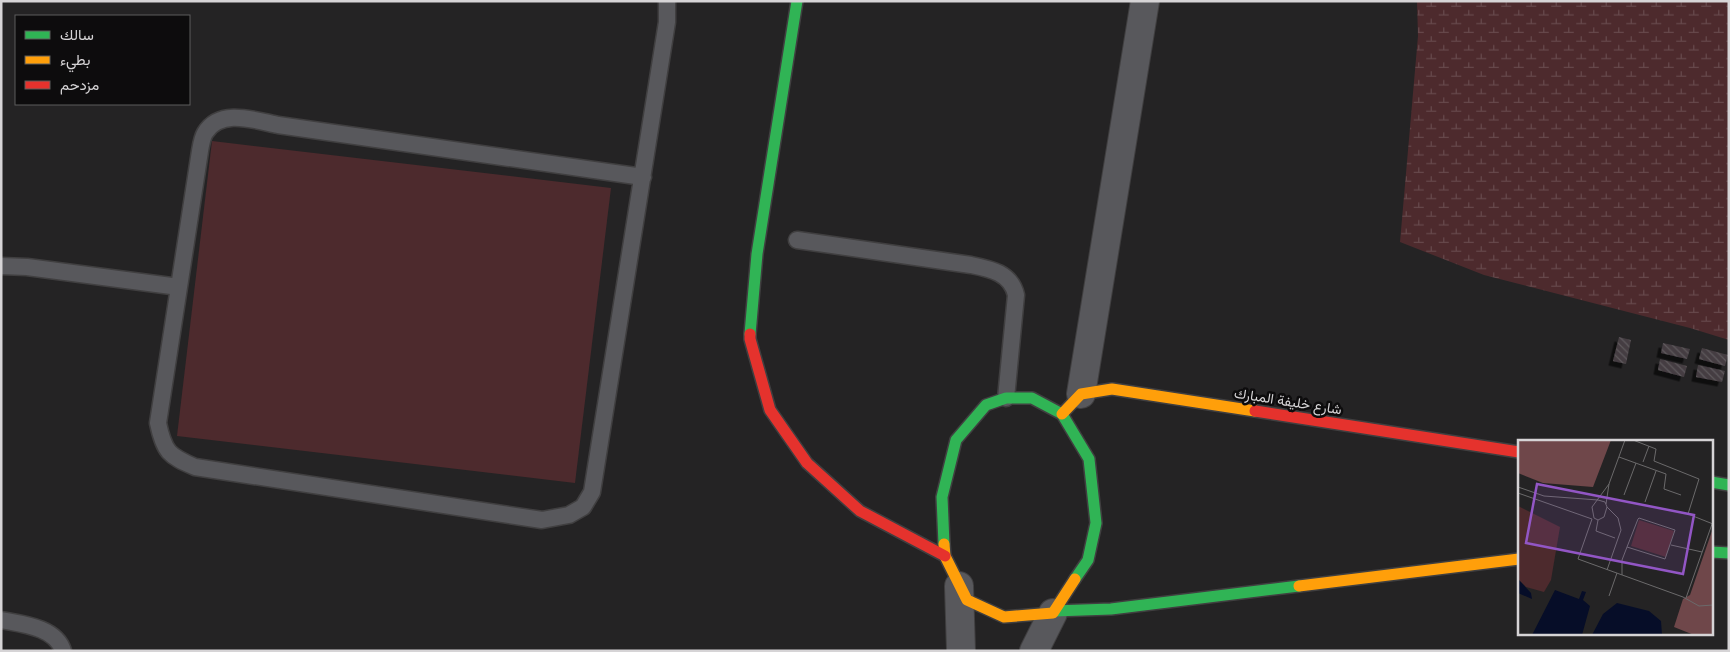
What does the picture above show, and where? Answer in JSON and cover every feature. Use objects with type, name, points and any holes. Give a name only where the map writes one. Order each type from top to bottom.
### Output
[{"type":"street","points":[[797,1],[757,254],[750,339],[770,410],[807,463],[860,511],[945,556]]},
{"type":"street","points":[[1062,414],[1080,394],[1145,1]]},
{"type":"street","name":"شارع خليفة المبارك","points":[[1080,394],[1112,389],[1518,452]]},
{"type":"street","points":[[1034,651],[1054,612],[1088,560],[1096,523],[1089,459],[1062,414],[1032,398],[1006,398],[986,405],[956,440],[942,497],[945,556],[959,586],[967,600],[1004,617],[1054,612],[1111,609],[1518,559]]},
{"type":"street","points":[[1712,482],[1729,485]]},
{"type":"street","points":[[1712,552],[1729,553]]},
{"type":"street","points":[[959,586],[961,651]]},
{"type":"lane","points":[[643,177],[229,117],[214,122],[204,134],[158,423],[161,440],[168,452],[176,460],[196,467],[542,520],[568,515],[583,507],[592,492],[643,177],[667,22],[667,1]]},
{"type":"lane","points":[[797,240],[971,265],[989,269],[1006,276],[1014,287],[1016,295],[1006,398]]},
{"type":"lane","points":[[1,266],[27,267],[179,286]]},
{"type":"lane","points":[[1,620],[35,627],[54,636],[63,651]]},
{"type":"green space","points":[[1417,1],[1729,1],[1729,340],[1690,328],[1484,275],[1400,242],[1418,36]]},
{"type":"green space","points":[[212,141],[611,188],[575,483],[177,436]]},
{"type":"building","points":[[1619,337],[1631,340],[1626,364],[1613,361]]},
{"type":"building","points":[[1663,343],[1690,349],[1687,359],[1661,353]]},
{"type":"building","points":[[1702,348],[1728,355],[1725,366],[1699,359]]},
{"type":"building","points":[[1660,359],[1687,366],[1684,377],[1658,370]]},
{"type":"building","points":[[1698,365],[1725,371],[1722,382],[1696,377]]},
{"type":"traffic: fast","points":[[750,334],[757,254],[797,1]]},
{"type":"traffic: fast","points":[[1006,398],[1032,398],[1062,414],[1089,459],[1096,523],[1088,560],[1075,579]]},
{"type":"traffic: fast","points":[[944,544],[942,497],[956,440],[986,405],[1006,398]]},
{"type":"traffic: fast","points":[[1712,482],[1729,485]]},
{"type":"traffic: fast","points":[[1712,552],[1729,553]]},
{"type":"traffic: fast","points":[[1054,611],[1111,609],[1299,586]]},
{"type":"traffic: slow","points":[[1062,414],[1081,394],[1112,389],[1255,411]]},
{"type":"traffic: slow","points":[[944,544],[945,556],[967,600],[1004,617],[1053,613],[1075,579]]},
{"type":"traffic: slow","points":[[1299,586],[1518,559]]},
{"type":"traffic: jam","points":[[750,334],[770,410],[807,463],[860,511],[945,556]]},
{"type":"traffic: jam","points":[[1255,411],[1518,452]]}]
